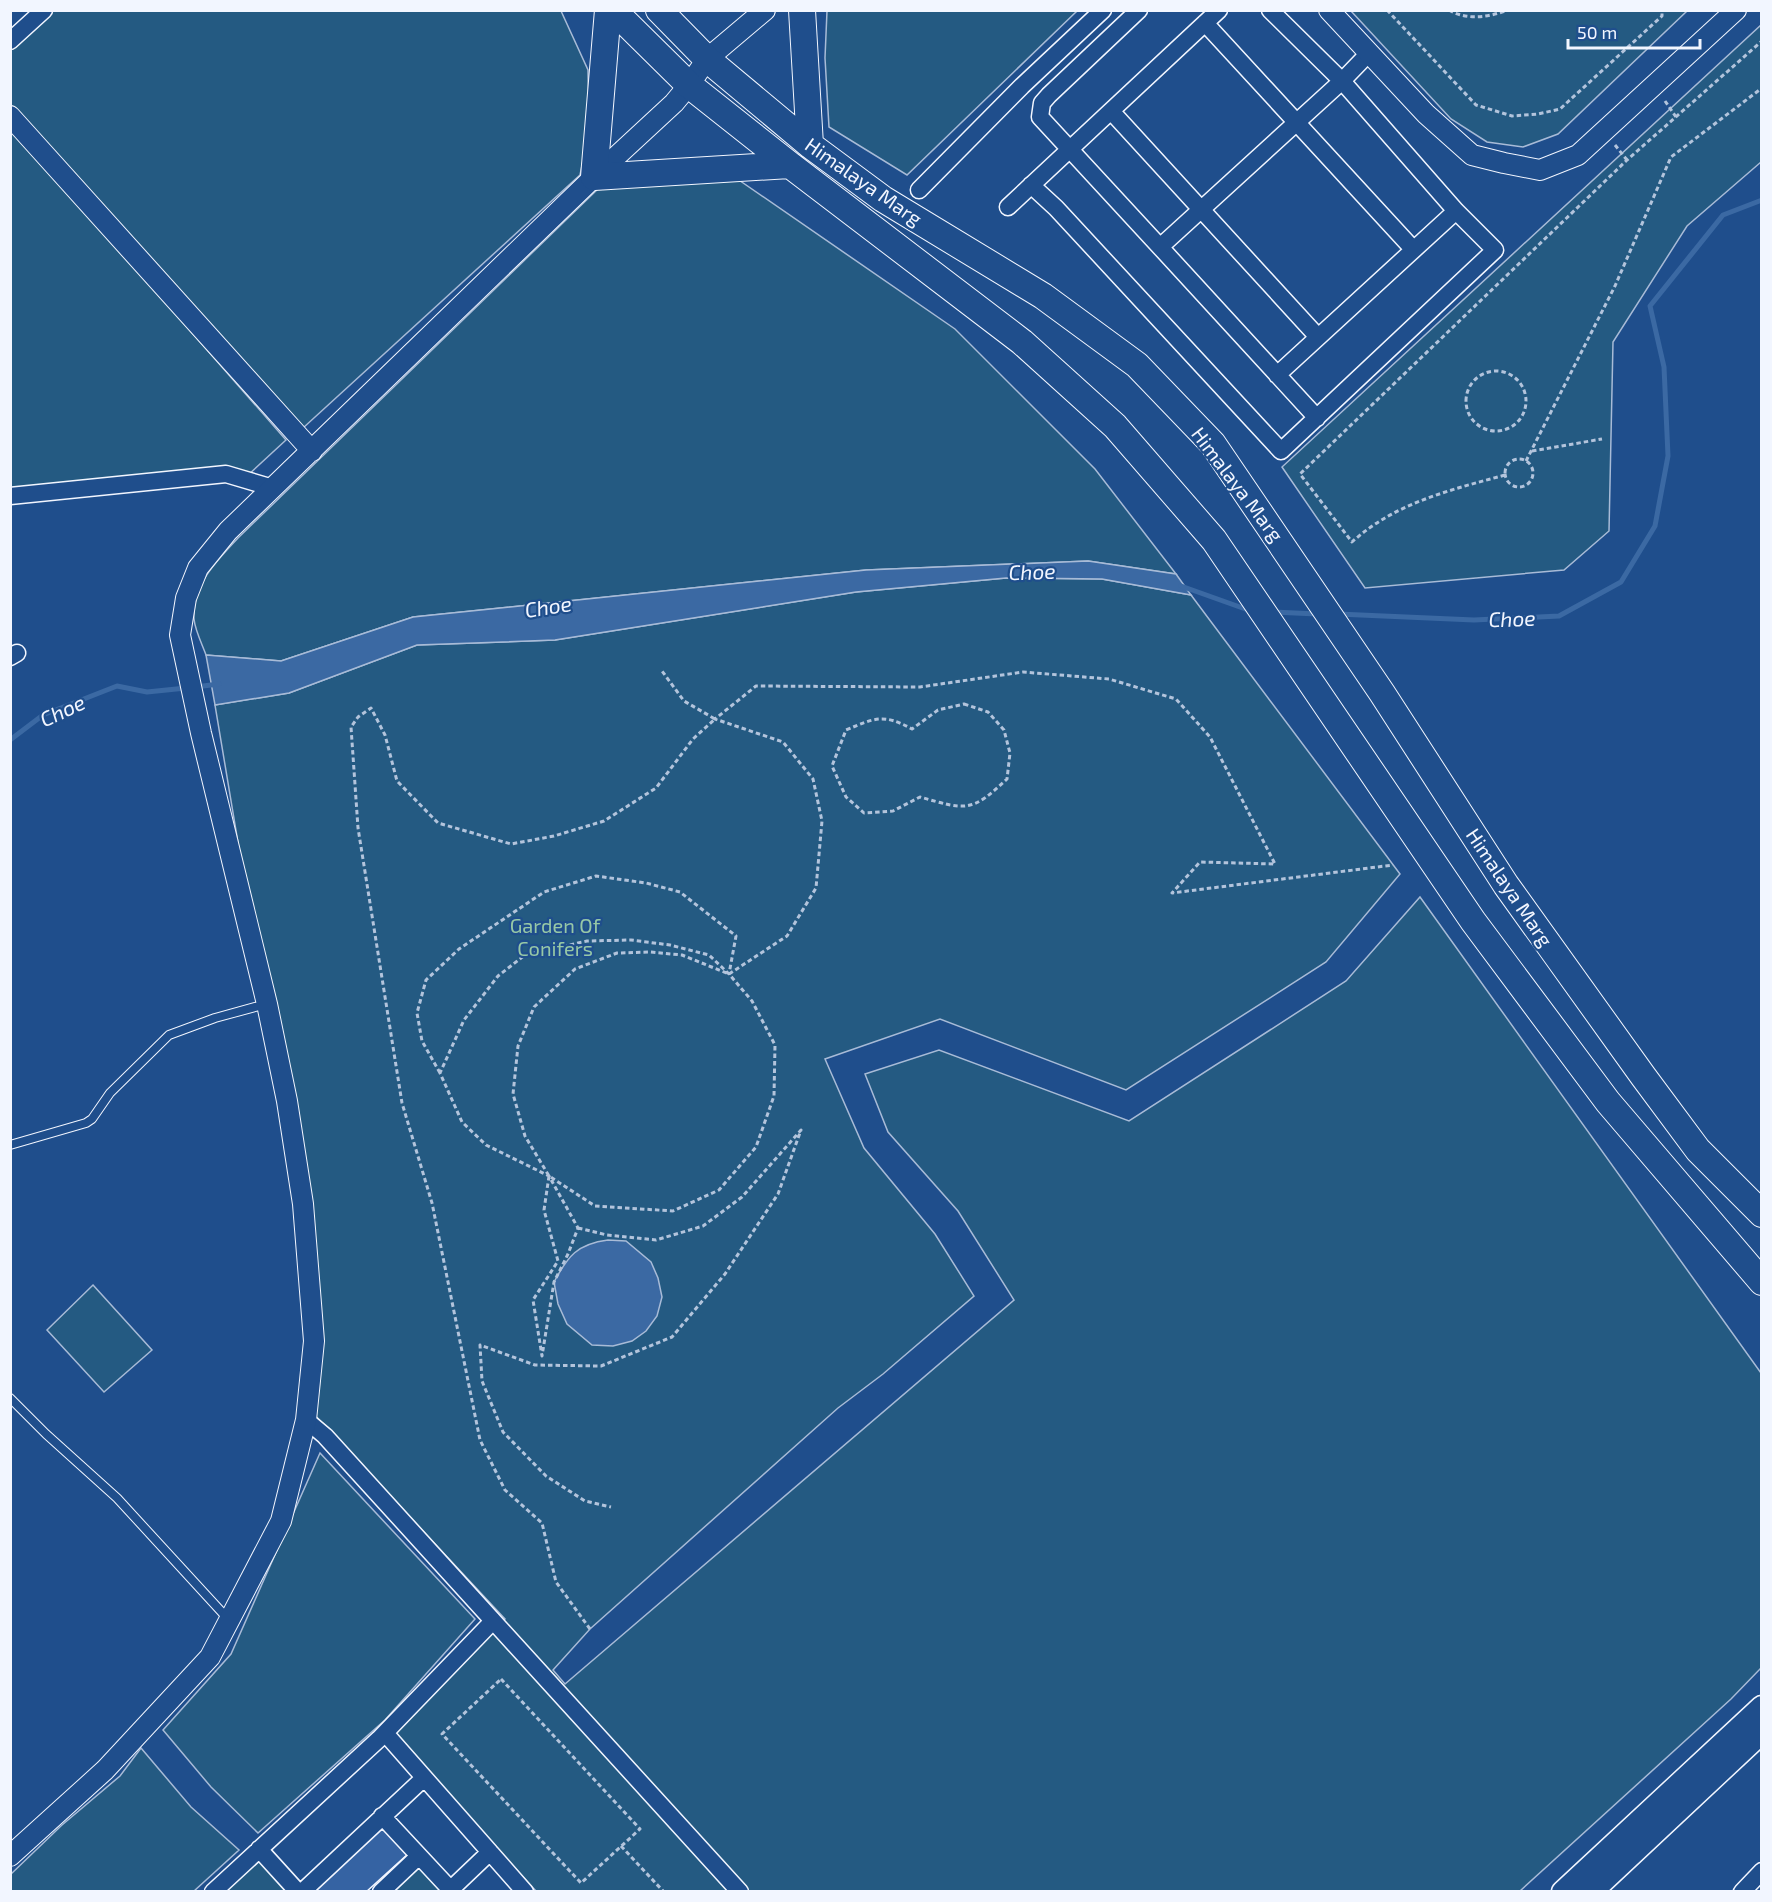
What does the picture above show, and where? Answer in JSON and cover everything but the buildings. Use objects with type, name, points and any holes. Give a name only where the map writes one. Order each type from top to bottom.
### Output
[{"type":"main road","name":"Himalaya Marg","points":[[611,10],[689,85],[1022,342],[1115,426],[1214,540],[1473,921],[1608,1102],[1761,1282]]},
{"type":"main road","points":[[611,10],[594,177],[790,165]]},
{"type":"main road","name":"Himalaya Marg","points":[[659,10],[707,59],[810,145],[883,199],[1043,296],[1137,364],[1213,444],[1382,693],[1506,885],[1698,1150],[1761,1214]]},
{"type":"main road","points":[[802,10],[810,145]]},
{"type":"main road","points":[[1563,1892],[1761,1707]]},
{"type":"main road","points":[[1591,1892],[1761,1732]]},
{"type":"street","points":[[10,41],[44,10]]},
{"type":"street","points":[[10,1856],[105,1770],[210,1658],[281,1521],[306,1420],[314,1341],[303,1204],[267,1004],[201,733],[180,635],[186,598],[198,568],[228,531],[594,177],[674,103],[707,59],[765,10]]},
{"type":"street","points":[[919,190],[1022,86],[1104,10]]},
{"type":"street","points":[[1139,10],[1042,104],[1040,117],[1317,418]]},
{"type":"street","points":[[1008,207],[1219,10]]},
{"type":"street","points":[[1032,185],[1056,207],[1281,451],[1495,250],[1456,211],[1342,81],[1270,10]]},
{"type":"street","points":[[1329,10],[1426,114],[1472,155],[1540,170],[1578,155],[1736,10]]},
{"type":"street","points":[[1205,23],[1413,249]]},
{"type":"street","points":[[1160,247],[1342,81],[1368,53]]},
{"type":"street","points":[[1111,111],[1318,337]]},
{"type":"street","points":[[10,116],[312,451]]},
{"type":"street","points":[[1277,375],[1456,211]]},
{"type":"street","points":[[10,496],[226,474],[273,488]]},
{"type":"street","points":[[306,1420],[325,1436],[738,1891]]},
{"type":"street","points":[[213,1892],[385,1733],[492,1622]]},
{"type":"street","points":[[385,1733],[525,1892]]},
{"type":"street","points":[[259,1849],[300,1892],[424,1778]]},
{"type":"street","points":[[382,1816],[449,1890],[490,1852]]},
{"type":"street","points":[[381,1892],[419,1856]]},
{"type":"street","points":[[1742,1892],[1761,1871]]},
{"type":"lane","points":[[10,1145],[86,1123],[92,1119],[110,1093],[169,1035],[215,1018],[267,1004]]},
{"type":"lane","points":[[10,1398],[117,1498],[230,1621]]},
{"type":"path","points":[[1387,10],[1476,105],[1512,116],[1560,109],[1662,16],[1662,10]]},
{"type":"path","points":[[1449,10],[1471,17],[1490,16],[1508,10]]},
{"type":"path","points":[[1505,475],[1413,503],[1367,528],[1352,542],[1299,474],[1627,160],[1761,41]]},
{"type":"path","points":[[1526,461],[1615,286],[1671,157],[1761,88]]},
{"type":"path","points":[[1490,371],[1510,374],[1519,380],[1527,399],[1521,419],[1506,430],[1487,430],[1472,419],[1468,410],[1468,392],[1472,382],[1480,375],[1490,371]]},
{"type":"path","points":[[1531,451],[1602,439]]},
{"type":"path","points":[[1518,459],[1526,461],[1533,473],[1530,481],[1522,486],[1513,486],[1505,475],[1507,466],[1513,460],[1518,459]]},
{"type":"path","points":[[662,671],[684,701],[715,719],[783,742],[813,779],[822,821],[816,888],[787,936],[729,974]]},
{"type":"path","points":[[590,1629],[556,1582],[542,1523],[505,1490],[480,1440],[432,1203],[402,1103],[358,828],[351,727],[358,717],[371,708],[385,735],[396,781],[438,823],[511,844],[554,836],[604,821],[656,788],[693,739],[756,686],[920,687],[1023,672],[1109,679],[1176,699],[1210,737],[1275,864],[1200,862],[1172,893],[1393,865]]},
{"type":"path","points":[[964,704],[988,712],[1004,730],[1010,753],[1007,779],[991,795],[972,806],[951,806],[920,797],[893,811],[864,813],[846,797],[832,766],[846,730],[875,718],[896,720],[912,729],[938,710],[964,704]]},
{"type":"path","points":[[440,1073],[464,1020],[498,976],[525,955],[586,941],[632,940],[670,945],[709,956],[729,974],[752,1001],[775,1045],[774,1096],[756,1147],[718,1190],[673,1211],[595,1206],[549,1176],[486,1145],[462,1122],[440,1073],[422,1041],[417,1012],[426,980],[459,949],[544,892],[596,876],[646,883],[680,892],[736,936],[729,974]]},
{"type":"path","points":[[611,1507],[585,1501],[546,1476],[503,1432],[482,1382],[480,1345],[535,1365],[601,1366],[672,1336],[725,1274],[778,1194],[801,1130],[742,1197],[703,1226],[656,1240],[607,1235],[578,1228],[525,1136],[513,1094],[518,1046],[534,1007],[575,969],[617,953],[650,952],[682,955],[729,974]]},
{"type":"path","points":[[549,1176],[544,1210],[558,1261],[533,1300],[542,1356],[554,1282],[578,1228]]},
{"type":"path","points":[[501,1679],[640,1829],[621,1846],[581,1883],[442,1734],[501,1679]]},
{"type":"path","points":[[621,1846],[664,1892]]},
{"type":"green space","points":[[827,10],[1077,11],[907,175],[829,127],[825,58]]},
{"type":"green space","points":[[45,11],[561,11],[588,70],[589,132],[580,175],[303,428],[11,112],[11,42]]},
{"type":"green space","points":[[1351,11],[1687,11],[1558,134],[1523,147],[1487,142],[1451,119]]},
{"type":"green space","points":[[1761,25],[1761,162],[1687,226],[1613,342],[1609,531],[1564,570],[1365,588],[1282,467]]},
{"type":"green space","points":[[10,125],[286,440],[247,476],[11,496]]},
{"type":"green space","points":[[720,167],[955,329],[1095,469],[1176,574],[1088,561],[866,570],[413,617],[281,661],[206,655],[197,632],[194,606],[202,584],[214,565],[238,538],[602,185]]},
{"type":"green space","name":"Garden Of Conifers","points":[[1006,578],[1102,579],[1191,595],[1400,874],[1326,962],[1126,1090],[940,1019],[825,1059],[864,1148],[935,1234],[974,1296],[883,1374],[838,1408],[590,1629],[553,1670],[565,1684],[1014,1300],[958,1211],[888,1132],[865,1074],[939,1050],[1129,1121],[1346,981],[1420,897],[1761,1373],[1761,1668],[1731,1699],[1520,1891],[536,1891],[386,1730],[505,1619],[311,1411],[320,1307],[265,1004],[215,705],[289,693],[417,645],[555,640],[856,592]]},
{"type":"green space","points":[[93,1285],[152,1350],[104,1392],[47,1330]]},
{"type":"green space","points":[[320,1453],[475,1619],[385,1720],[258,1833],[211,1787],[163,1730],[231,1654]]},
{"type":"green space","points":[[141,1748],[191,1807],[239,1850],[194,1891],[11,1891],[11,1874],[62,1825],[120,1776]]},
{"type":"green space","points":[[259,1849],[298,1892],[213,1892]]},
{"type":"green space","points":[[418,1865],[442,1889],[440,1892],[389,1892]]},
{"type":"water","points":[[1088,561],[1176,574],[1191,595],[1102,579],[1006,578],[856,592],[555,640],[417,645],[289,693],[215,705],[206,655],[281,661],[413,617],[866,570]]},
{"type":"water","points":[[608,1240],[626,1241],[651,1262],[658,1278],[662,1297],[657,1316],[646,1331],[632,1341],[613,1346],[592,1345],[567,1324],[558,1304],[554,1282],[569,1258],[581,1248]]},
{"type":"waterway","name":"Choe","points":[[1338,614],[1474,620],[1559,616],[1621,582],[1655,526],[1668,456],[1664,367],[1650,306],[1723,215],[1762,200]]},
{"type":"waterway","name":"Choe","points":[[1181,586],[1251,611]]},
{"type":"waterway","name":"Choe","points":[[1273,612],[1317,614]]},
{"type":"waterway","name":"Choe","points":[[195,687],[219,684]]},
{"type":"waterway","name":"Choe","points":[[10,740],[43,715],[117,686],[147,692],[186,688]]}]
